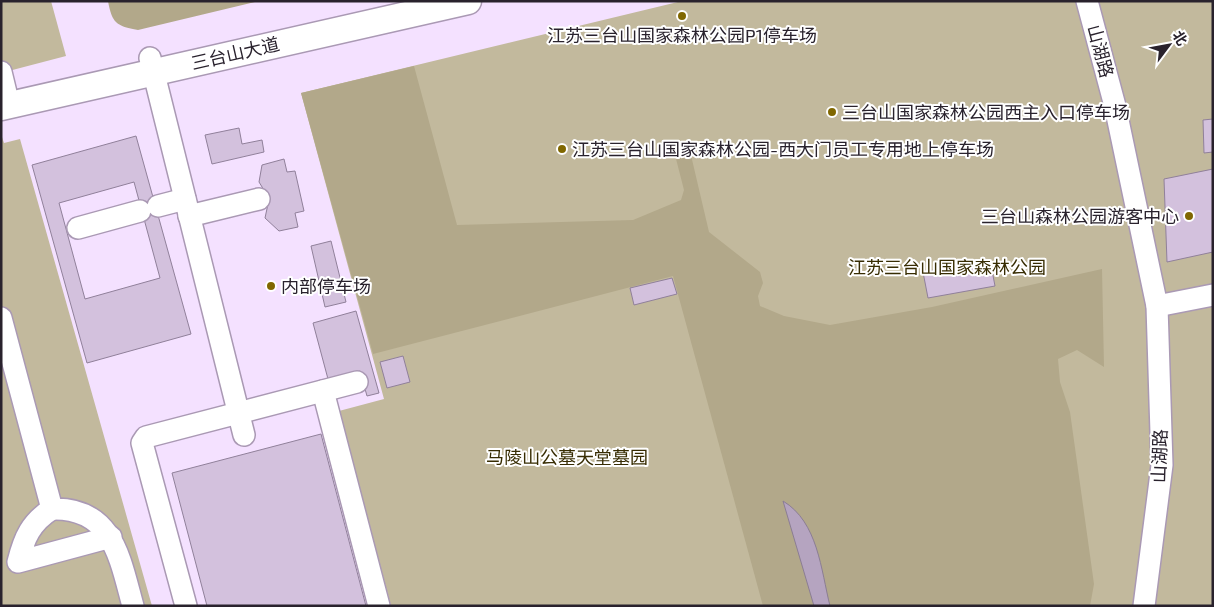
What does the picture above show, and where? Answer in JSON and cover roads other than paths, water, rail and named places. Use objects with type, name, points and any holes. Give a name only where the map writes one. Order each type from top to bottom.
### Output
[{"type":"main road","name":"三台山大道","points":[[152,65],[394,1]]},
{"type":"main road","name":"三台山大道","points":[[4,93],[468,1]]},
{"type":"street","name":"山湖路","points":[[1087,1],[1115,106],[1158,306],[1162,465],[1144,606]]},
{"type":"street","points":[[152,65],[244,435]]},
{"type":"street","points":[[78,228],[149,209],[259,199]]},
{"type":"street","points":[[1158,306],[1213,295]]},
{"type":"street","points":[[1,318],[52,508]]},
{"type":"street","points":[[186,606],[142,443],[146,437],[357,382]]},
{"type":"street","points":[[323,390],[379,606]]},
{"type":"street","points":[[111,537],[18,562],[29,528],[40,516],[52,508],[67,508],[85,514],[100,524],[111,537],[117,550],[133,606]]},
{"type":"place","name":"江苏三台山国家森林公园P1停车场","points":[[682,16]]},
{"type":"place","name":"三台山国家森林公园西主入口停车场","points":[[832,112]]},
{"type":"place","name":"江苏三台山国家森林公园-西大门员工专用地上停车场","points":[[562,149]]},
{"type":"place","name":"三台山森林公园游客中心","points":[[1189,216]]},
{"type":"place","name":"内部停车场","points":[[271,286]]},
{"type":"park label","name":"江苏三台山国家森林公园","points":[[947,267]]},
{"type":"park label","name":"马陵山公墓天堂墓园","points":[[567,457]]}]
